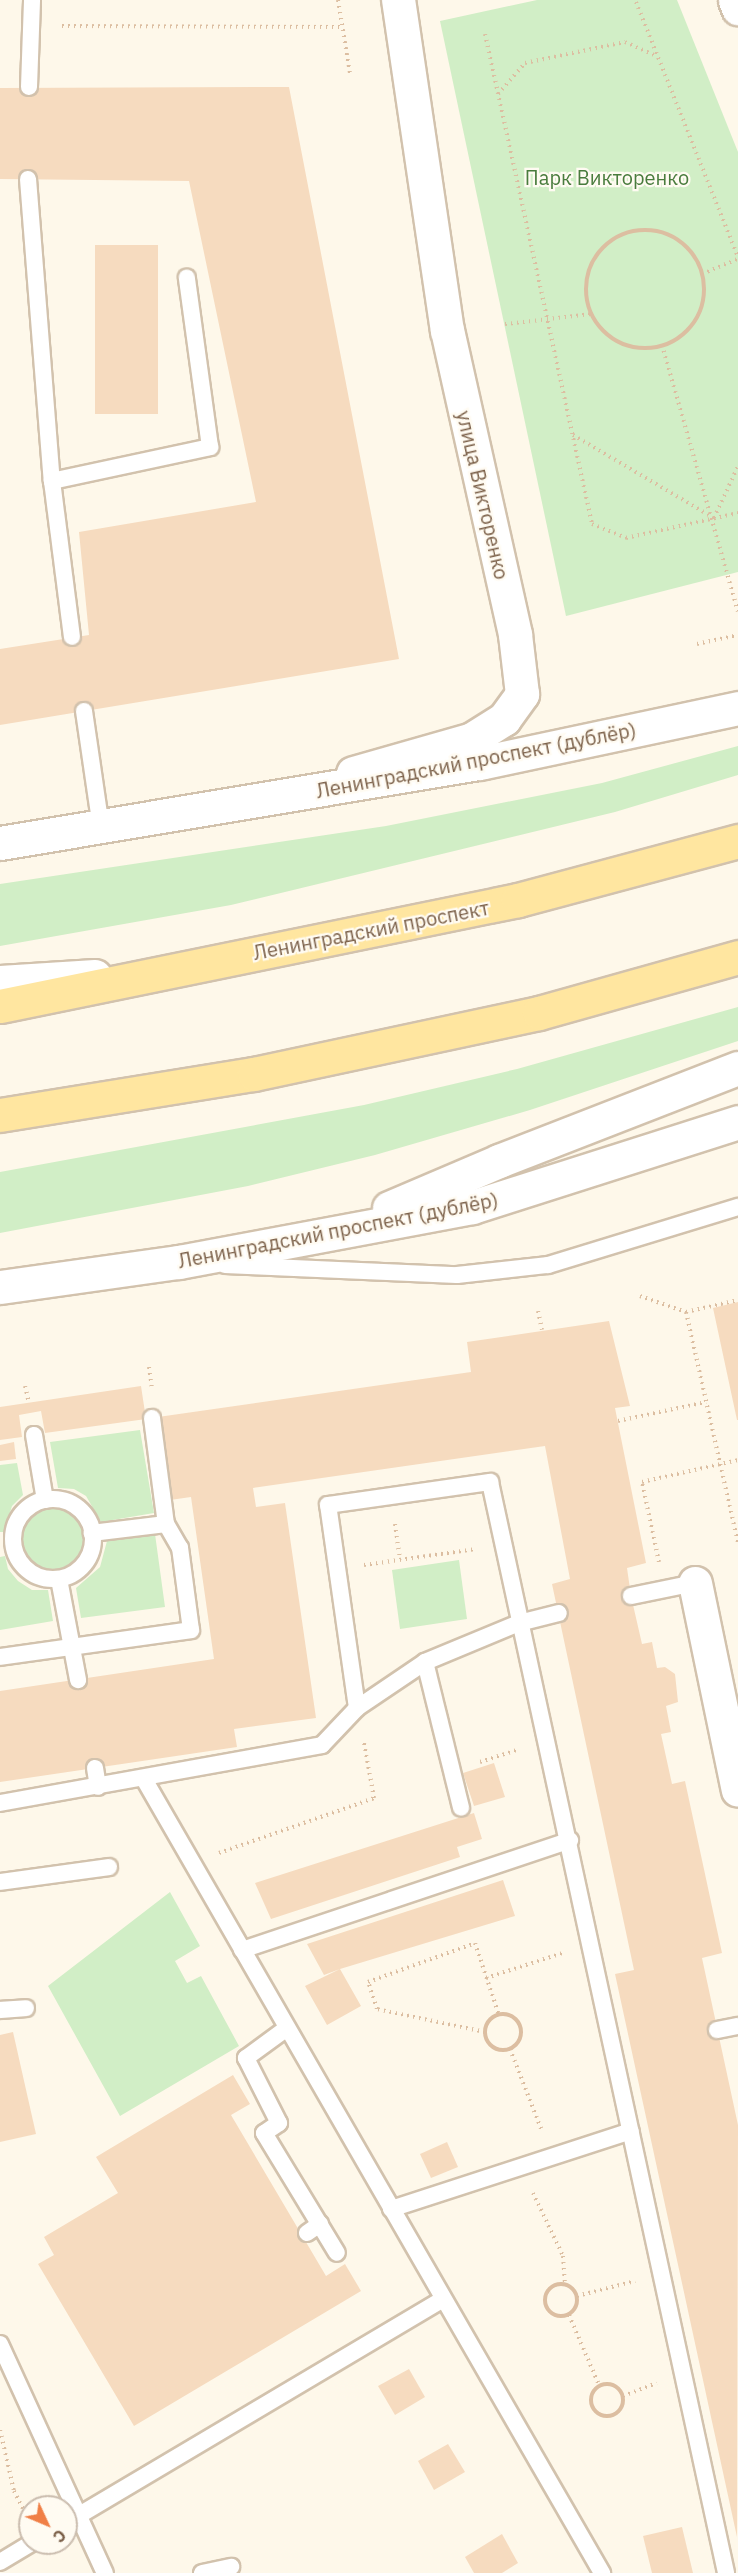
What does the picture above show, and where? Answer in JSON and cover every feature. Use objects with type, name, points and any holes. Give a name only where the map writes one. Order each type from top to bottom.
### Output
[{"type":"main road","name":"улица Викторенко","points":[[250,802],[472,739],[504,719],[522,694],[515,634],[447,332],[398,0]]},
{"type":"main road","points":[[735,0],[738,8]]},
{"type":"main road","name":"Ленинградский проспект (дублёр)","points":[[0,843],[480,763],[738,708]]},
{"type":"main road","name":"Ленинградский проспект","points":[[0,1006],[150,973],[518,900],[738,841]]},
{"type":"main road","points":[[0,1115],[255,1074],[505,1021],[738,957]]},
{"type":"main road","points":[[0,982],[150,973]]},
{"type":"main road","points":[[337,1230],[499,1161],[738,1068]]},
{"type":"main road","name":"Ленинградский проспект (дублёр)","points":[[0,1287],[179,1262],[337,1230],[472,1207],[738,1122]]},
{"type":"main road","points":[[680,1586],[738,1790]]},
{"type":"lane","points":[[29,87],[32,0]]},
{"type":"lane","points":[[28,179],[52,481],[72,637]]},
{"type":"lane","points":[[52,481],[210,447],[187,278]]},
{"type":"lane","points":[[84,711],[101,826]]},
{"type":"lane","points":[[179,1262],[457,1275],[548,1265],[738,1207]]},
{"type":"lane","points":[[0,1657],[191,1630],[180,1548],[166,1524],[152,1418]]},
{"type":"lane","points":[[34,1435],[45,1500]]},
{"type":"lane","points":[[357,1708],[328,1505],[490,1482],[519,1623],[548,1740],[592,1944],[624,2054],[631,2131],[726,2573]]},
{"type":"lane","points":[[45,1500],[70,1503],[81,1511],[92,1533],[88,1558],[71,1575],[59,1579],[34,1575],[24,1567],[7,1545],[24,1511],[45,1500]]},
{"type":"lane","points":[[92,1533],[166,1524]]},
{"type":"lane","points":[[59,1579],[78,1680]]},
{"type":"lane","points":[[631,1596],[680,1586]]},
{"type":"lane","points":[[0,1803],[144,1779],[322,1745],[357,1708],[425,1662],[519,1623],[559,1613]]},
{"type":"lane","points":[[425,1662],[461,1808]]},
{"type":"lane","points":[[95,1768],[98,1787]]},
{"type":"lane","points":[[144,1779],[442,2300],[602,2573]]},
{"type":"lane","points":[[242,1950],[570,1840]]},
{"type":"lane","points":[[0,1882],[108,1867]]},
{"type":"lane","points":[[0,2010],[26,2008]]},
{"type":"lane","points":[[717,2030],[738,2026]]},
{"type":"lane","points":[[287,2028],[246,2058],[279,2123],[258,2136],[313,2229],[337,2253]]},
{"type":"lane","points":[[391,2209],[631,2131]]},
{"type":"lane","points":[[78,2516],[442,2300]]},
{"type":"lane","points":[[0,2344],[63,2495]]},
{"type":"lane","points":[[78,2527],[105,2573]]},
{"type":"lane","points":[[0,2562],[18,2551]]},
{"type":"lane","points":[[202,2573],[231,2567]]},
{"type":"path","points":[[338,0],[350,74]]},
{"type":"path","points":[[636,2],[738,258],[702,274]]},
{"type":"path","points":[[62,26],[341,27]]},
{"type":"path","points":[[485,34],[592,524],[626,538],[738,513]]},
{"type":"path","points":[[498,94],[525,63],[625,42],[658,56]]},
{"type":"path","points":[[644,230],[672,237],[694,256],[702,274],[704,292],[691,324],[679,337],[662,345],[629,346],[607,334],[591,314],[586,295],[587,276],[594,257],[625,233],[644,230]]},
{"type":"path","points":[[505,324],[591,314]]},
{"type":"path","points":[[662,345],[714,518],[738,611]]},
{"type":"path","points":[[572,435],[714,518]]},
{"type":"path","points":[[714,518],[738,466]]},
{"type":"path","points":[[698,644],[738,635]]},
{"type":"path","points":[[640,1296],[686,1312],[738,1300]]},
{"type":"path","points":[[538,1311],[542,1330]]},
{"type":"path","points":[[686,1312],[738,1543]]},
{"type":"path","points":[[25,1386],[28,1403]]},
{"type":"path","points":[[618,1421],[706,1402]]},
{"type":"path","points":[[680,1586],[642,1482],[738,1460]]},
{"type":"path","points":[[391,1496],[400,1560]]},
{"type":"path","points":[[337,1569],[503,1545]]},
{"type":"path","points":[[192,1863],[374,1798],[357,1708]]},
{"type":"path","points":[[450,1770],[548,1740]]},
{"type":"path","points":[[485,2032],[377,2009],[368,1982],[475,1943],[499,2015]]},
{"type":"path","points":[[486,1978],[592,1944]]},
{"type":"path","points":[[499,2015],[511,2016],[519,2024],[519,2041],[510,2049],[493,2047],[485,2032],[489,2021],[499,2015]]},
{"type":"path","points":[[510,2049],[552,2157]]},
{"type":"path","points":[[521,2167],[563,2256],[565,2284],[576,2296],[576,2307],[569,2315],[554,2315],[544,2304],[549,2289],[565,2284]]},
{"type":"path","points":[[576,2296],[662,2274]]},
{"type":"path","points":[[569,2315],[599,2385]]},
{"type":"path","points":[[599,2385],[616,2386],[623,2396],[622,2407],[610,2416],[596,2412],[590,2403],[591,2393],[599,2385]]},
{"type":"path","points":[[0,2430],[18,2498]]},
{"type":"green space","name":"Парк Викторенко","points":[[537,0],[677,0],[738,152],[738,572],[566,616],[440,21]]},
{"type":"green space","points":[[738,746],[738,775],[615,812],[231,905],[0,946],[0,884],[386,826],[602,783]]},
{"type":"green space","points":[[738,1007],[738,1041],[530,1110],[375,1155],[248,1186],[0,1233],[0,1172],[364,1105],[517,1069]]},
{"type":"green space","points":[[140,1430],[154,1513],[101,1522],[86,1496],[74,1489],[58,1488],[50,1442]]},
{"type":"green space","points":[[17,1463],[23,1495],[12,1506],[4,1532],[0,1532],[0,1465]]},
{"type":"green space","points":[[53,1508],[75,1517],[84,1539],[75,1561],[53,1570],[31,1561],[22,1539],[31,1517]]},
{"type":"green space","points":[[155,1534],[165,1607],[81,1618],[76,1588],[100,1567],[107,1541]]},
{"type":"green space","points":[[5,1556],[8,1569],[18,1581],[32,1590],[48,1590],[53,1621],[0,1630],[0,1557]]},
{"type":"green space","points":[[459,1560],[467,1619],[400,1629],[392,1570]]},
{"type":"green space","points":[[170,1892],[200,1946],[175,1961],[187,1983],[201,1976],[239,2046],[120,2116],[48,1986]]},
{"type":"building","points":[[289,87],[399,659],[0,725],[0,649],[89,635],[79,532],[256,502],[189,181],[0,179],[0,88]]},
{"type":"building","points":[[95,245],[158,245],[158,414],[95,414]]},
{"type":"building","points":[[738,1302],[738,1420],[737,1420],[713,1308]]},
{"type":"building","points":[[609,1321],[630,1406],[615,1408],[646,1563],[627,1568],[631,1596],[642,1644],[652,1642],[657,1668],[665,1667],[675,1674],[678,1702],[666,1706],[671,1732],[661,1734],[672,1784],[685,1781],[722,1953],[702,1958],[738,2125],[737,2537],[615,1974],[634,1970],[552,1584],[570,1579],[545,1446],[253,1488],[256,1507],[285,1503],[316,1718],[234,1729],[237,1747],[0,1782],[0,1691],[214,1659],[191,1497],[170,1500],[158,1417],[471,1372],[467,1342]]},
{"type":"building","points":[[141,1386],[146,1419],[45,1433],[41,1411],[19,1415],[22,1437],[0,1440],[0,1407]]},
{"type":"building","points":[[14,1442],[16,1459],[0,1461],[0,1445]]},
{"type":"building","points":[[494,1763],[505,1797],[474,1806],[463,1773]]},
{"type":"building","points":[[474,1813],[482,1839],[457,1847],[460,1857],[271,1919],[255,1883]]},
{"type":"building","points":[[503,1880],[515,1916],[324,1975],[307,1944]]},
{"type":"building","points":[[340,1969],[361,2006],[327,2025],[305,1986]]},
{"type":"building","points":[[13,2032],[36,2134],[0,2142],[0,2035]]},
{"type":"building","points":[[233,2075],[250,2104],[231,2115],[326,2276],[345,2264],[361,2291],[134,2426],[38,2264],[54,2255],[44,2237],[118,2193],[96,2157]]},
{"type":"building","points":[[447,2142],[458,2167],[431,2178],[420,2154]]},
{"type":"building","points":[[409,2369],[425,2397],[395,2415],[378,2386]]},
{"type":"building","points":[[448,2444],[465,2472],[434,2490],[418,2461]]},
{"type":"building","points":[[682,2527],[693,2573],[652,2573],[643,2536]]},
{"type":"building","points":[[502,2534],[518,2563],[502,2573],[474,2573],[465,2557]]}]
